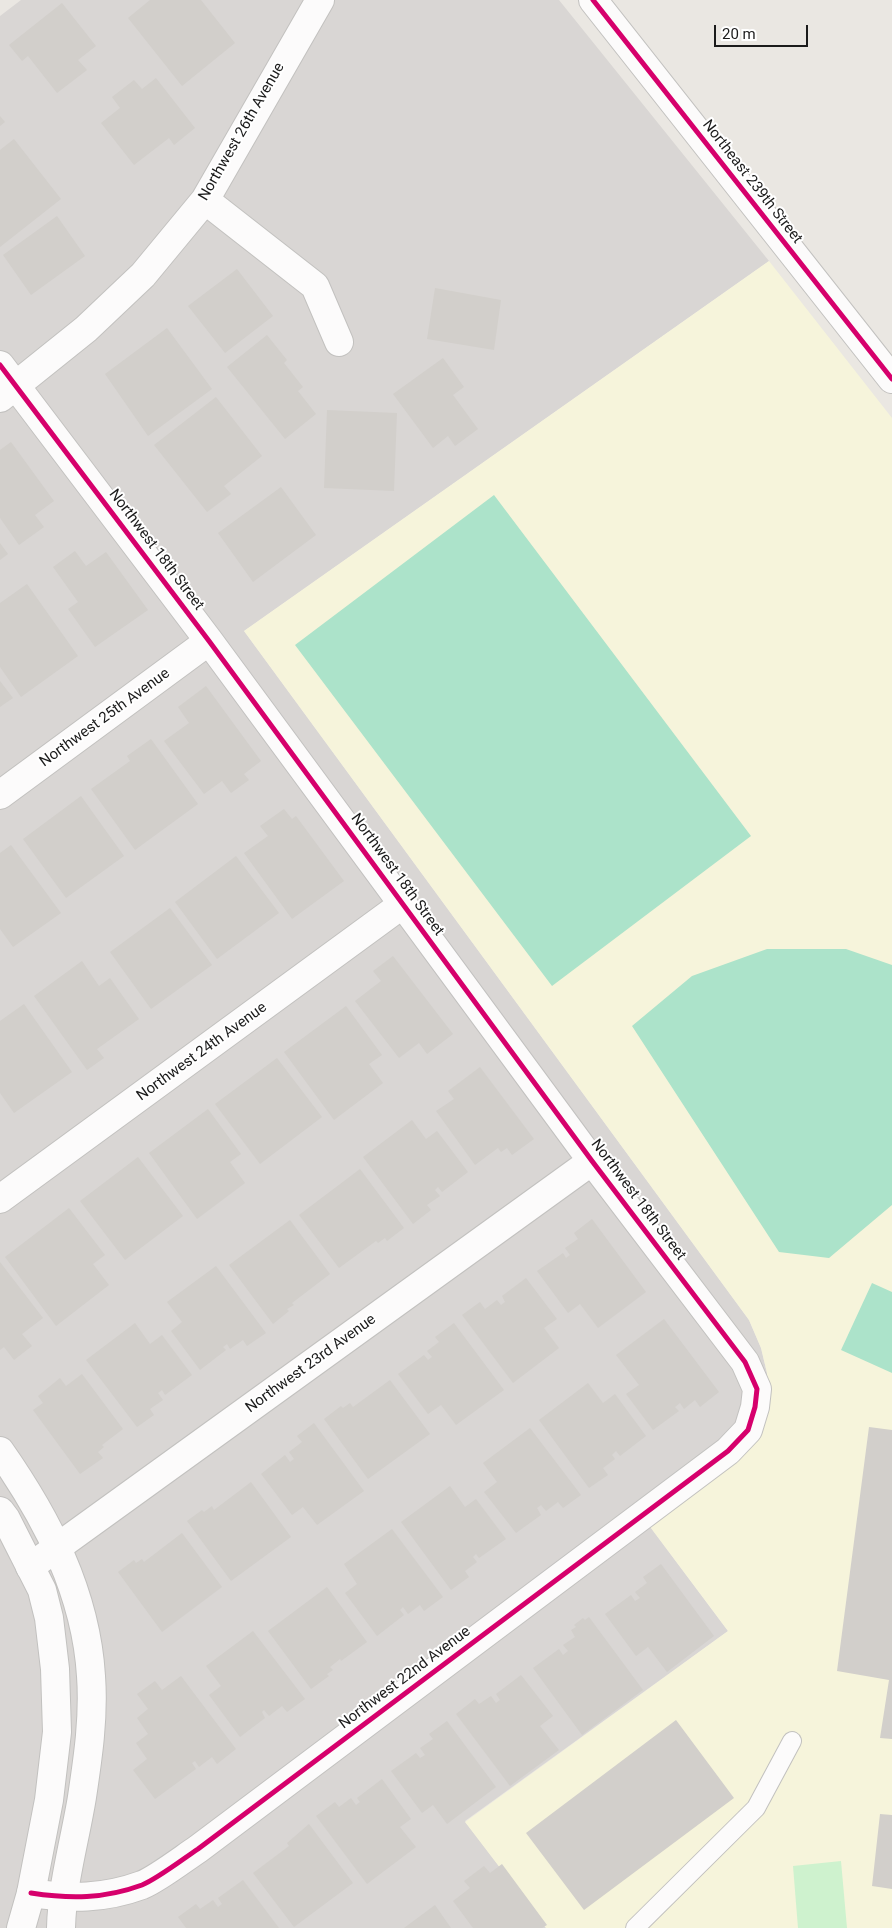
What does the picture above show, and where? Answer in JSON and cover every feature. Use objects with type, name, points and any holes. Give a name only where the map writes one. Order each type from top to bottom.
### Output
[{"type":"street","name":"Northwest 26th Avenue","points":[[8,392],[86,329],[143,275],[205,200],[320,0]]},
{"type":"street","name":"Northeast 239th Street","points":[[593,0],[892,379]]},
{"type":"street","points":[[205,200],[315,286],[339,342]]},
{"type":"street","name":"Northwest 18th Street","points":[[0,365],[8,392],[209,641],[592,1161],[745,1362],[757,1389],[755,1407]]},
{"type":"street","name":"Northwest 25th Avenue","points":[[0,795],[209,641]]},
{"type":"street","name":"Northwest 24th Avenue","points":[[0,1199],[403,904]]},
{"type":"street","name":"Northwest 23rd Avenue","points":[[30,1567],[592,1161]]},
{"type":"street","name":"Northwest 22nd Avenue","points":[[31,1892],[64,1898],[97,1897],[143,1884],[198,1849],[728,1451],[748,1430],[755,1407]]},
{"type":"street","points":[[0,1451],[23,1484],[57,1546],[69,1574],[82,1615],[92,1676],[91,1738],[64,1898],[61,1928]]},
{"type":"street","points":[[0,1510],[42,1590],[49,1618],[55,1669],[58,1732],[49,1800],[31,1892],[21,1928]]},
{"type":"lane","points":[[635,1928],[756,1808],[792,1741]]},
{"type":"shaded area","points":[[21,0],[559,0],[769,261],[244,631],[749,1320],[761,1348],[767,1373],[768,1395],[642,1516],[728,1631],[465,1821],[546,1928],[0,1928],[0,16]]},
{"type":"shaded area","points":[[769,261],[892,418],[892,1928],[546,1928],[465,1822],[728,1631],[642,1516],[768,1395],[767,1373],[761,1348],[749,1320],[244,631]]},
{"type":"green space","points":[[494,495],[751,836],[552,986],[295,645]]},
{"type":"green space","points":[[767,949],[846,949],[892,965],[892,1205],[829,1258],[779,1252],[632,1026],[692,976]]},
{"type":"green space","points":[[872,1283],[892,1292],[892,1373],[841,1350]]},
{"type":"green space","points":[[841,1861],[847,1928],[798,1928],[793,1866]]},
{"type":"building","points":[[150,0],[201,0],[235,43],[182,86],[128,18]]},
{"type":"building","points":[[62,3],[96,46],[78,60],[87,70],[57,93],[28,56],[22,61],[9,45]]},
{"type":"building","points":[[156,78],[195,128],[174,145],[169,138],[134,165],[101,123],[120,108],[112,97],[134,80],[142,89]]},
{"type":"building","points":[[0,116],[5,122],[0,126]]},
{"type":"building","points":[[14,139],[61,199],[0,247],[0,150]]},
{"type":"building","points":[[57,216],[85,256],[31,295],[3,255]]},
{"type":"building","points":[[237,269],[273,316],[225,353],[188,306]]},
{"type":"building","points":[[435,288],[501,300],[494,350],[427,339]]},
{"type":"building","points":[[167,328],[212,389],[148,436],[105,374]]},
{"type":"building","points":[[267,335],[287,360],[284,363],[303,387],[298,391],[316,414],[285,439],[227,367]]},
{"type":"building","points":[[443,358],[464,387],[453,395],[478,429],[455,446],[448,436],[433,448],[393,394]]},
{"type":"building","points":[[216,397],[262,456],[224,486],[231,494],[207,512],[154,445]]},
{"type":"building","points":[[327,410],[397,413],[394,491],[324,488]]},
{"type":"building","points":[[11,442],[54,501],[35,515],[44,527],[19,545],[0,518],[0,450]]},
{"type":"building","points":[[281,487],[316,535],[253,582],[218,533]]},
{"type":"building","points":[[0,543],[8,554],[0,560]]},
{"type":"building","points":[[75,551],[86,566],[106,552],[148,610],[95,647],[68,609],[78,602],[53,567]]},
{"type":"building","points":[[27,584],[78,656],[21,697],[0,667],[0,603]]},
{"type":"building","points":[[0,681],[13,698],[0,707]]},
{"type":"building","points":[[206,686],[261,761],[244,774],[249,780],[231,793],[222,781],[204,794],[164,741],[189,723],[178,707]]},
{"type":"building","points":[[151,739],[198,804],[135,850],[91,789],[130,761],[127,756]]},
{"type":"building","points":[[81,796],[124,856],[66,898],[23,839]]},
{"type":"building","points":[[284,809],[292,819],[296,816],[344,881],[292,919],[244,853],[268,836],[260,826]]},
{"type":"building","points":[[11,845],[61,913],[13,947],[0,929],[0,853]]},
{"type":"building","points":[[236,856],[279,913],[217,959],[175,902]]},
{"type":"building","points":[[170,908],[212,965],[151,1009],[110,952]]},
{"type":"building","points":[[393,956],[453,1034],[427,1054],[419,1043],[399,1058],[355,1001],[381,981],[373,971]]},
{"type":"building","points":[[82,961],[99,986],[110,978],[139,1019],[97,1049],[104,1058],[87,1070],[34,996]]},
{"type":"building","points":[[24,1004],[72,1072],[14,1113],[0,1093],[0,1021]]},
{"type":"building","points":[[346,1006],[382,1055],[369,1064],[383,1083],[334,1120],[284,1052]]},
{"type":"building","points":[[277,1058],[322,1117],[260,1164],[215,1104]]},
{"type":"building","points":[[480,1067],[534,1139],[512,1155],[507,1148],[501,1152],[498,1148],[475,1165],[436,1111],[454,1099],[448,1091]]},
{"type":"building","points":[[208,1109],[241,1154],[230,1162],[245,1183],[197,1219],[149,1153]]},
{"type":"building","points":[[412,1120],[426,1139],[437,1131],[468,1172],[442,1192],[438,1187],[435,1190],[440,1196],[427,1205],[431,1210],[413,1224],[363,1157]]},
{"type":"building","points":[[138,1157],[183,1216],[125,1260],[80,1201]]},
{"type":"building","points":[[360,1169],[404,1228],[387,1241],[385,1238],[378,1243],[376,1241],[339,1268],[299,1215]]},
{"type":"building","points":[[69,1208],[105,1255],[93,1264],[109,1285],[56,1326],[5,1257]]},
{"type":"building","points":[[592,1219],[646,1292],[598,1328],[580,1304],[568,1313],[537,1271],[563,1253],[566,1258],[570,1255],[565,1248],[578,1239],[574,1233]]},
{"type":"building","points":[[290,1220],[330,1274],[292,1303],[294,1305],[287,1309],[289,1311],[273,1324],[229,1265]]},
{"type":"building","points":[[0,1262],[43,1318],[22,1334],[32,1346],[14,1360],[4,1347],[0,1350]]},
{"type":"building","points":[[216,1266],[266,1333],[247,1346],[243,1340],[230,1349],[227,1344],[223,1347],[226,1350],[200,1370],[171,1331],[182,1322],[167,1302]]},
{"type":"building","points":[[526,1278],[557,1319],[544,1328],[559,1348],[513,1383],[462,1315],[480,1302],[485,1309],[497,1300],[501,1305],[505,1302],[502,1296]]},
{"type":"building","points":[[664,1319],[719,1392],[700,1407],[695,1400],[684,1409],[680,1403],[675,1407],[679,1411],[653,1430],[626,1394],[639,1385],[616,1355]]},
{"type":"building","points":[[135,1323],[150,1344],[162,1335],[192,1375],[165,1395],[162,1390],[158,1393],[163,1400],[150,1409],[154,1415],[137,1427],[86,1360]]},
{"type":"building","points":[[454,1323],[504,1390],[456,1425],[441,1405],[428,1414],[398,1374],[424,1355],[428,1360],[432,1357],[427,1351],[439,1342],[435,1337]]},
{"type":"building","points":[[82,1374],[123,1429],[102,1445],[104,1447],[98,1452],[103,1458],[80,1474],[33,1410],[43,1403],[38,1396],[60,1378],[66,1386]]},
{"type":"building","points":[[390,1380],[430,1434],[368,1479],[324,1419],[341,1406],[343,1408],[350,1403],[353,1407]]},
{"type":"building","points":[[588,1383],[603,1403],[615,1394],[646,1436],[620,1456],[616,1451],[612,1455],[615,1459],[603,1468],[608,1475],[589,1488],[539,1420]]},
{"type":"building","points":[[314,1423],[364,1491],[317,1525],[303,1507],[292,1515],[261,1474],[285,1455],[290,1462],[294,1459],[289,1452],[302,1442],[297,1436]]},
{"type":"building","points":[[869,1427],[892,1430],[892,1739],[880,1738],[889,1680],[837,1671]]},
{"type":"building","points":[[530,1428],[581,1495],[563,1508],[558,1502],[546,1511],[541,1505],[537,1508],[541,1515],[516,1533],[484,1492],[497,1482],[483,1463]]},
{"type":"building","points":[[251,1482],[291,1537],[231,1581],[187,1521],[202,1510],[204,1512],[212,1506],[214,1510]]},
{"type":"building","points":[[450,1486],[465,1507],[476,1499],[506,1539],[479,1558],[476,1554],[473,1557],[477,1562],[465,1571],[469,1577],[451,1590],[401,1522]]},
{"type":"building","points":[[392,1529],[443,1597],[424,1611],[420,1605],[408,1614],[403,1607],[400,1610],[404,1615],[377,1636],[345,1593],[357,1584],[344,1564]]},
{"type":"building","points":[[182,1533],[222,1587],[162,1632],[118,1572],[134,1560],[136,1563],[142,1559],[144,1562]]},
{"type":"building","points":[[661,1564],[714,1636],[667,1672],[648,1647],[636,1656],[605,1614],[631,1595],[635,1601],[640,1598],[635,1592],[647,1583],[643,1577]]},
{"type":"building","points":[[327,1587],[367,1642],[330,1667],[333,1670],[327,1674],[329,1676],[311,1689],[268,1631]]},
{"type":"building","points":[[589,1617],[643,1690],[582,1735],[533,1668],[559,1649],[563,1655],[568,1651],[563,1645],[575,1637],[571,1630],[576,1627],[574,1625],[583,1618],[585,1620]]},
{"type":"building","points":[[253,1631],[305,1699],[287,1712],[282,1706],[269,1716],[264,1710],[262,1712],[265,1718],[240,1737],[209,1695],[221,1686],[206,1666]]},
{"type":"building","points":[[521,1675],[553,1716],[540,1726],[559,1750],[510,1786],[456,1714],[475,1699],[479,1704],[491,1696],[496,1703],[500,1700],[496,1694]]},
{"type":"building","points":[[181,1676],[236,1749],[217,1764],[212,1757],[199,1767],[195,1761],[192,1763],[196,1769],[155,1799],[133,1770],[147,1759],[136,1743],[148,1734],[137,1718],[148,1709],[137,1694],[155,1681],[162,1690]]},
{"type":"building","points":[[676,1720],[734,1798],[584,1910],[526,1833]]},
{"type":"building","points":[[447,1721],[496,1787],[447,1824],[433,1805],[422,1813],[391,1771],[416,1753],[420,1758],[425,1755],[420,1748],[433,1739],[429,1734]]},
{"type":"building","points":[[382,1779],[411,1819],[400,1827],[416,1847],[367,1884],[316,1816],[335,1802],[339,1807],[351,1798],[356,1805],[360,1802],[357,1798]]},
{"type":"building","points":[[880,1814],[892,1815],[892,1889],[872,1886]]},
{"type":"building","points":[[309,1824],[353,1883],[294,1927],[253,1873],[289,1846],[287,1843]]},
{"type":"building","points":[[502,1864],[547,1925],[542,1928],[473,1928],[453,1901],[470,1888],[464,1881],[484,1866],[490,1873]]},
{"type":"building","points":[[243,1880],[279,1928],[186,1928],[178,1917],[196,1904],[200,1909],[213,1900],[218,1907],[222,1904],[218,1898]]},
{"type":"building","points":[[435,1905],[451,1928],[404,1928]]},
{"type":"cycle path","points":[[593,0],[892,379]]},
{"type":"cycle path","points":[[0,365],[209,641],[592,1161],[745,1362],[757,1389],[755,1407],[748,1430],[728,1451],[178,1863],[142,1885],[114,1893],[73,1897],[31,1893]]}]
